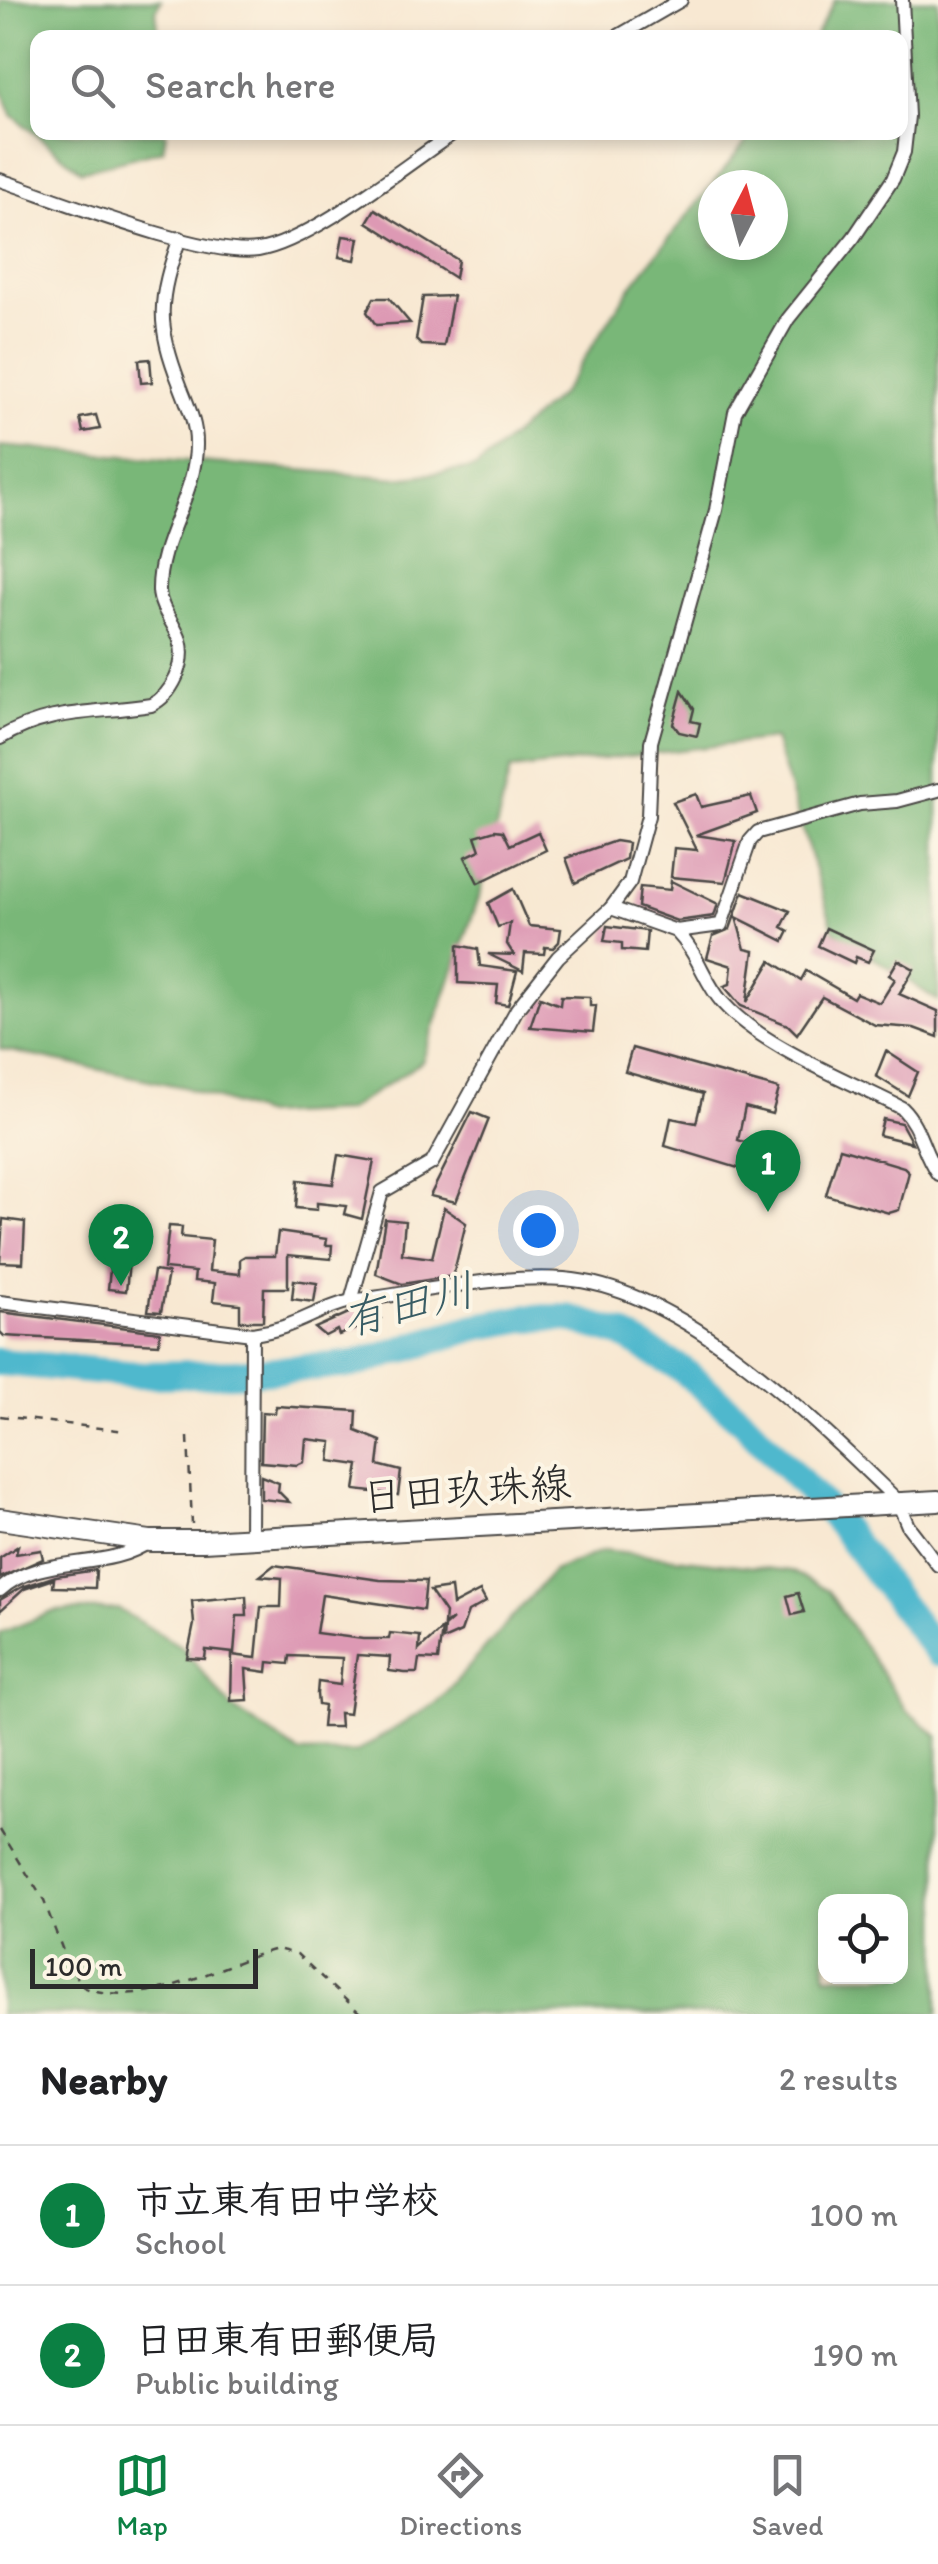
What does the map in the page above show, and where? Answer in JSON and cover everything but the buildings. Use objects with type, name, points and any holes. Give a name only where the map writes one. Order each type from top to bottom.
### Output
[{"type":"main road","name":"日田玖珠線","points":[[0,1519],[150,1541],[193,1541],[938,1500]]},
{"type":"street","points":[[629,30],[681,0]]},
{"type":"street","points":[[902,0],[904,30]]},
{"type":"street","points":[[0,180],[180,238],[258,250],[294,238],[442,140]]},
{"type":"street","points":[[351,1300],[382,1192],[432,1163],[517,1008],[558,957],[612,908],[630,882],[648,816],[651,742],[716,510],[735,412],[788,319],[854,237],[893,179],[905,140]]},
{"type":"street","points":[[0,738],[29,720],[54,713],[151,704],[164,698],[172,686],[180,642],[159,594],[172,528],[194,469],[196,443],[193,420],[164,341],[160,312],[161,293],[180,238]]},
{"type":"street","points":[[676,931],[721,925],[750,841],[758,832],[860,804],[898,801],[938,790]]},
{"type":"street","points":[[612,908],[676,931],[696,952],[723,1003],[749,1026],[902,1108],[917,1123],[924,1152],[938,1174]]},
{"type":"street","points":[[0,1302],[252,1334],[285,1330],[330,1306],[351,1300],[567,1279],[619,1293],[704,1335],[756,1371],[888,1500],[938,1564]]},
{"type":"street","points":[[252,1334],[252,1539]]},
{"type":"street","points":[[0,1590],[28,1572],[133,1553],[150,1541]]},
{"type":"path","points":[[0,1416],[125,1431]]},
{"type":"path","points":[[188,1438],[193,1541]]},
{"type":"path","points":[[0,1830],[44,1901],[68,1964],[85,1988],[127,1996],[159,1991],[277,1949],[296,1954],[362,2014]]},
{"type":"green space","points":[[0,0],[161,0],[156,11],[158,30],[30,30],[30,130],[12,115],[0,86]]},
{"type":"green space","points":[[835,0],[938,0],[938,1001],[834,931],[774,739],[510,770],[481,891],[422,1062],[346,1111],[264,1115],[183,1087],[0,1049],[0,446],[398,478],[476,468],[562,393],[632,285],[698,202],[698,260],[788,260],[788,170],[724,170],[747,140],[908,140],[908,30],[819,30]]},
{"type":"green space","points":[[43,140],[165,140],[163,150],[81,171]]},
{"type":"green space","points":[[604,1550],[791,1571],[828,1591],[906,1710],[938,1736],[938,2014],[0,2014],[0,1633],[55,1611],[118,1609],[182,1647],[231,1707],[300,1753],[356,1752],[438,1702],[553,1571]]},
{"type":"waterway","name":"有田川","points":[[0,1362],[138,1375],[236,1373],[355,1364],[476,1327],[526,1318],[568,1318],[621,1334],[683,1370],[743,1421],[833,1516],[938,1653]]},
{"type":"place","name":"市立東有田中学校","points":[[768,1212]]},
{"type":"place","name":"日田東有田郵便局","points":[[121,1286]]}]
